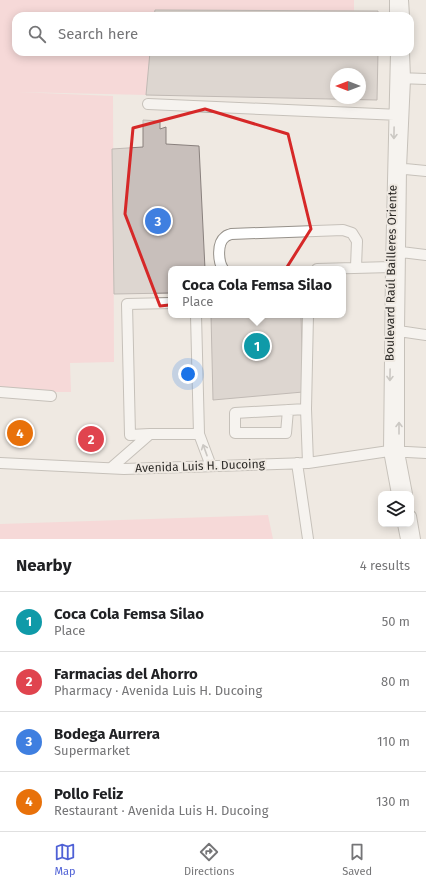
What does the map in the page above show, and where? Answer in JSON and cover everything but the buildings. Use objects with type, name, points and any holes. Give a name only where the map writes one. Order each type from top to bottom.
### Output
[{"type":"street","points":[[395,0],[395,12]]},
{"type":"street","points":[[403,0],[404,12]]},
{"type":"street","name":"Boulevard Raúl Bailleres Oriente","points":[[397,56],[400,79]]},
{"type":"street","name":"Boulevard Raúl Bailleres Oriente","points":[[397,491],[394,452],[394,331],[400,79],[403,56]]},
{"type":"street","points":[[400,79],[426,79]]},
{"type":"street","points":[[148,104],[399,115]]},
{"type":"street","points":[[397,168],[426,171]]},
{"type":"street","points":[[221,266],[220,244],[224,237],[231,234],[343,230],[352,233],[357,241],[356,267]]},
{"type":"street","points":[[396,251],[426,255]]},
{"type":"street","name":"Boulevard Raúl Bailleres Oriente","points":[[394,331],[391,267],[396,251]]},
{"type":"street","points":[[346,268],[391,267]]},
{"type":"street","points":[[168,303],[127,304],[130,435],[199,434]]},
{"type":"street","points":[[196,318],[199,434],[211,466]]},
{"type":"street","points":[[308,318],[306,409],[308,463]]},
{"type":"street","points":[[394,331],[426,335]]},
{"type":"street","points":[[0,392],[51,396]]},
{"type":"street","points":[[288,410],[286,433],[235,433],[235,413],[288,410],[306,409]]},
{"type":"street","points":[[111,468],[150,434]]},
{"type":"street","name":"Boulevard Raúl Bailleres Oriente","points":[[394,452],[406,491]]},
{"type":"street","name":"Avenida Luis H. Ducoing","points":[[0,463],[111,468],[211,466],[308,463],[394,452],[426,453]]},
{"type":"street","points":[[297,463],[308,539]]},
{"type":"street","points":[[404,527],[406,539]]},
{"type":"street","points":[[413,527],[415,539]]},
{"type":"highlighted area","points":[[205,109],[288,134],[311,229],[270,294],[160,306],[125,214],[133,128]]},
{"type":"shaded area","points":[[0,0],[354,0],[354,11],[155,10],[155,12],[12,12],[12,56],[150,56],[146,95],[18,92],[113,96],[114,362],[70,363],[71,392],[0,392]]},
{"type":"shaded area","points":[[268,515],[273,539],[0,539],[0,524]]},
{"type":"place","name":"Bodega Aurrera","points":[[158,221]]},
{"type":"place","name":"Coca Cola Femsa Silao","points":[[257,346]]},
{"type":"place","name":"Pollo Feliz","points":[[20,433]]},
{"type":"place","name":"Farmacias del Ahorro","points":[[91,439]]}]
